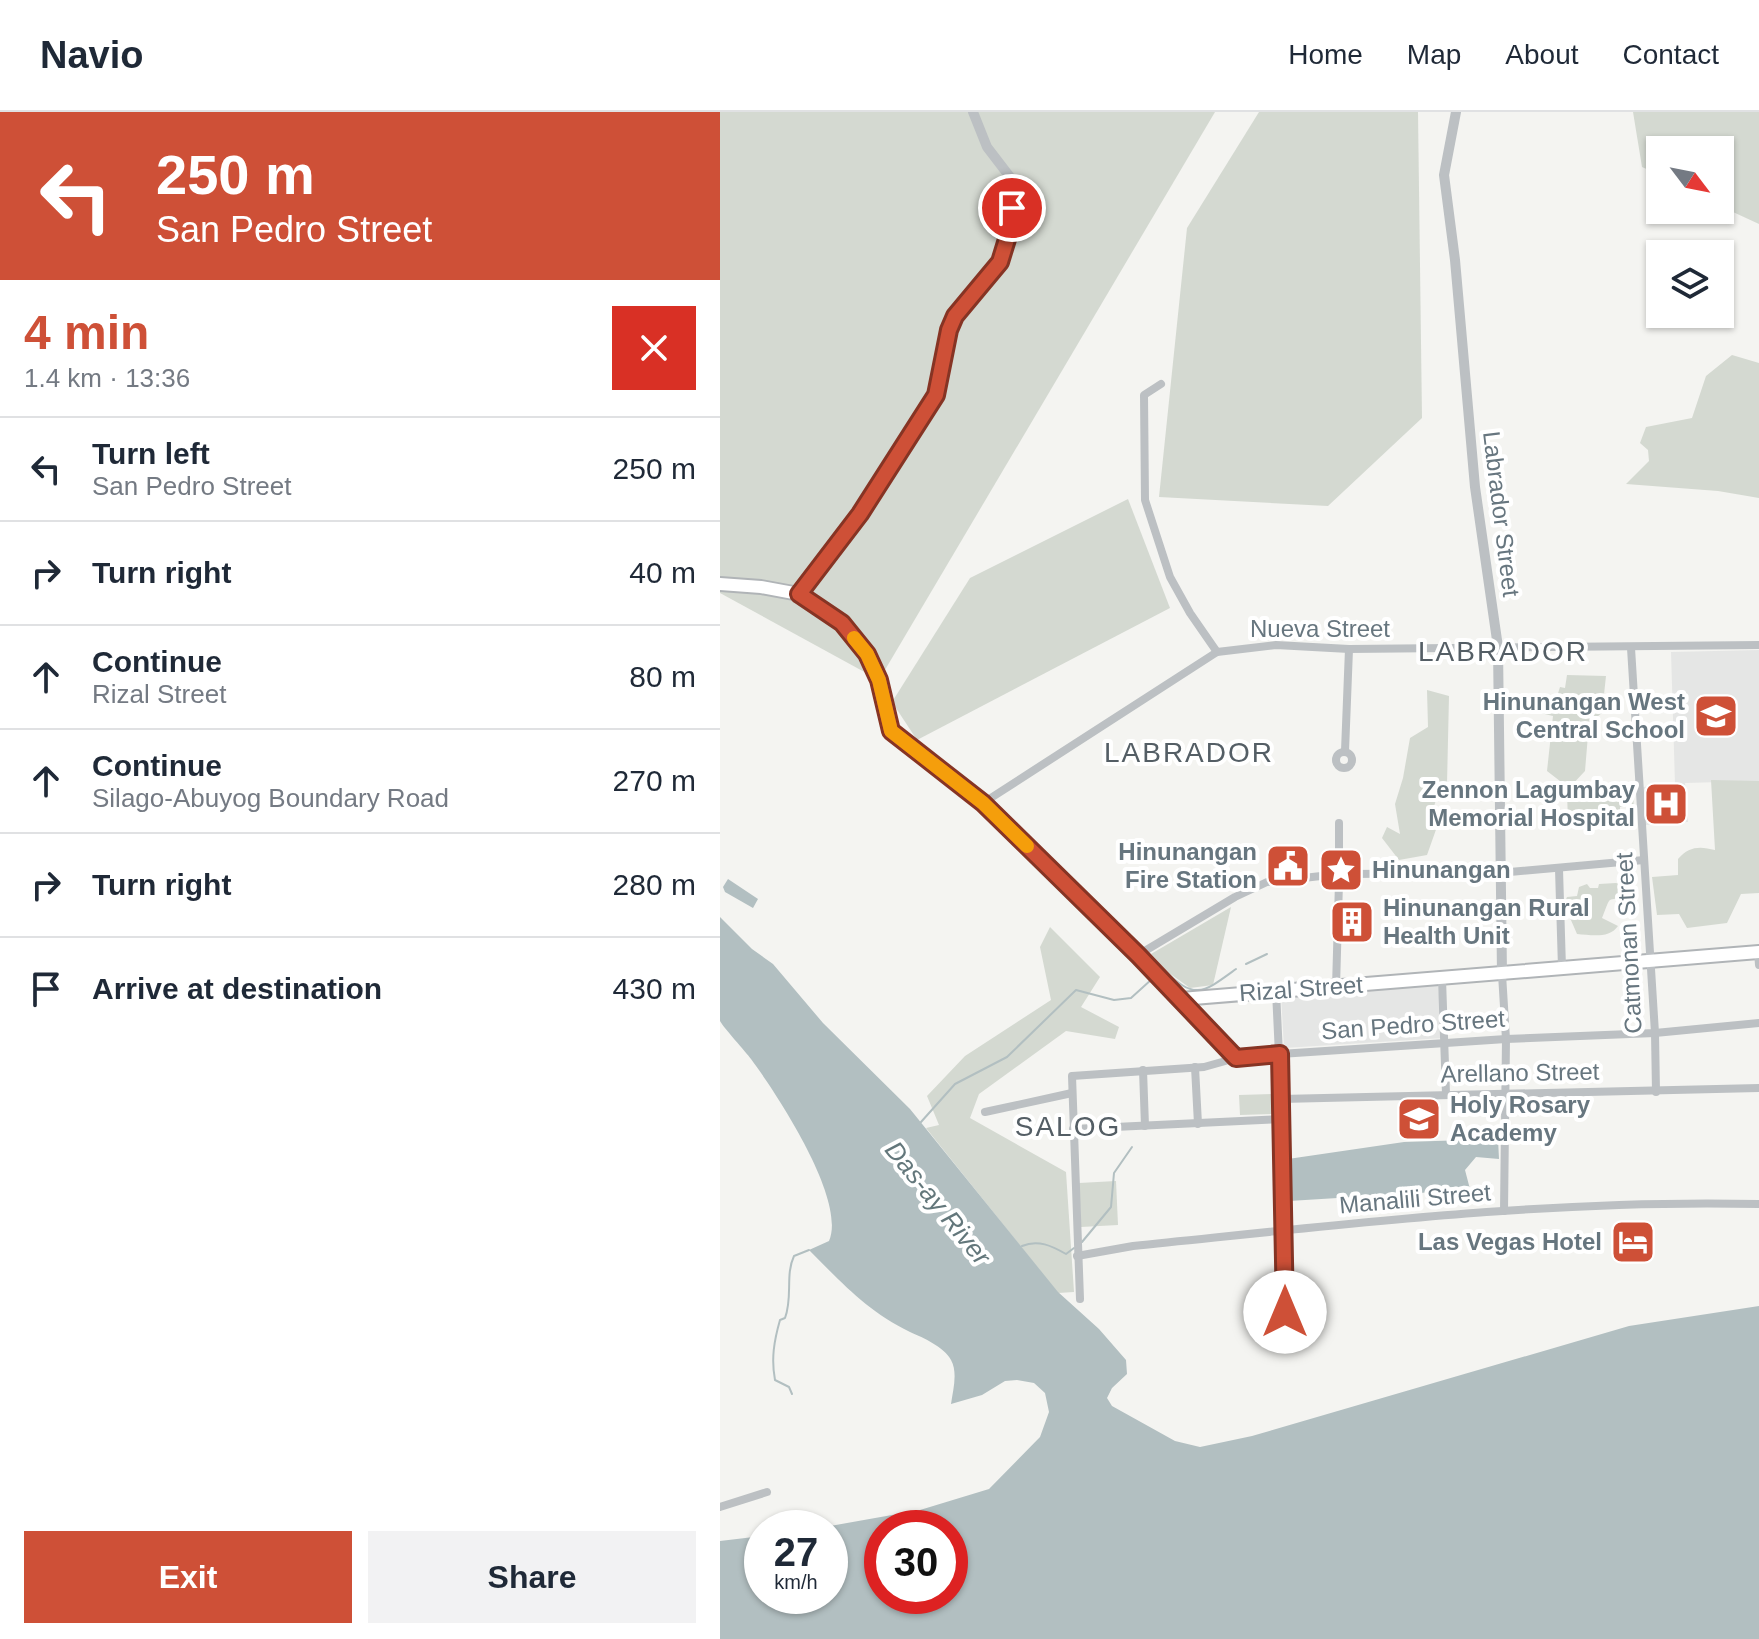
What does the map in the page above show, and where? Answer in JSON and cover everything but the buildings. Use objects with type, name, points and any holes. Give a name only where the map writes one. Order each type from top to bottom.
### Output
[{"type":"main road","points":[[720,584],[799,594],[842,623],[867,654],[879,680],[891,731],[983,803],[1181,999]]},
{"type":"main road","name":"Rizal Street","points":[[1181,999],[1759,952]]},
{"type":"street","points":[[799,594],[860,514],[936,395],[949,330],[955,316],[1000,262],[1012,208],[1010,177],[987,147],[973,112]]},
{"type":"street","name":"Labrador Street","points":[[1456,112],[1444,175],[1455,260],[1475,487],[1498,647],[1499,873],[1506,1039],[1504,1211]]},
{"type":"street","points":[[983,803],[1217,652],[1170,577],[1145,500],[1144,395],[1161,384]]},
{"type":"street","name":"Nueva Street","points":[[1217,652],[1276,645],[1349,649],[1759,645]]},
{"type":"street","name":"Catmonan Street","points":[[1631,648],[1656,1092]]},
{"type":"street","points":[[1345,751],[1349,649]]},
{"type":"street","points":[[1339,823],[1339,865]]},
{"type":"street","points":[[1347,874],[1499,873],[1644,860]]},
{"type":"street","points":[[1330,875],[1339,865]]},
{"type":"street","points":[[1330,875],[1332,879],[1344,881],[1346,869],[1339,865]]},
{"type":"street","points":[[1559,869],[1562,968]]},
{"type":"street","points":[[1138,955],[1258,885],[1330,875]]},
{"type":"street","points":[[1336,987],[1339,882]]},
{"type":"street","points":[[1759,952],[1759,965]]},
{"type":"street","points":[[1442,979],[1446,1094]]},
{"type":"street","points":[[1276,991],[1282,1119],[1285,1312]]},
{"type":"street","points":[[1181,999],[1236,1058]]},
{"type":"street","name":"San Pedro Street","points":[[1072,1093],[1072,1076],[1195,1067],[1236,1058],[1506,1039],[1655,1033],[1759,1023]]},
{"type":"street","points":[[1195,1067],[1198,1124]]},
{"type":"street","points":[[1143,1070],[1145,1126]]},
{"type":"street","name":"Arellano Street","points":[[1281,1099],[1759,1088]]},
{"type":"street","points":[[985,1112],[1072,1093],[1080,1299]]},
{"type":"street","points":[[1073,1129],[1282,1119]]},
{"type":"street","name":"Manalili Street","points":[[1077,1248],[1133,1246],[1504,1211],[1759,1204]]},
{"type":"street","points":[[720,1507],[767,1492]]},
{"type":"shaded area","points":[[720,112],[1215,112],[879,680],[720,593]]},
{"type":"shaded area","points":[[1259,112],[1418,112],[1422,418],[1328,506],[1159,497],[1187,228]]},
{"type":"shaded area","points":[[1633,112],[1759,112],[1759,224],[1734,212],[1734,136],[1646,136],[1646,169],[1642,167]]},
{"type":"shaded area","points":[[1732,355],[1759,363],[1759,498],[1718,491],[1626,484],[1649,461],[1648,450],[1640,443],[1646,427],[1692,418],[1706,376]]},
{"type":"shaded area","points":[[1128,499],[1170,608],[917,740],[892,702],[970,578]]},
{"type":"shaded area","name":"Hinunangan West Central School","points":[[1759,650],[1759,781],[1685,783],[1688,822],[1646,825],[1643,787],[1675,784],[1671,652]]},
{"type":"shaded area","points":[[1567,675],[1606,676],[1602,713],[1589,723],[1585,771],[1569,788],[1547,771],[1553,716],[1532,711],[1529,699],[1554,706],[1560,687],[1565,688]]},
{"type":"shaded area","points":[[1427,690],[1449,696],[1447,784],[1439,790],[1432,813],[1438,824],[1427,855],[1399,860],[1382,838],[1387,827],[1400,834],[1395,804],[1410,738],[1428,727]]},
{"type":"shaded area","points":[[1711,780],[1759,781],[1759,893],[1741,894],[1727,923],[1687,928],[1679,914],[1657,915],[1652,877],[1678,875],[1678,859],[1691,849],[1715,850]]},
{"type":"shaded area","points":[[1633,787],[1634,817],[1631,817],[1631,807],[1620,807],[1620,818],[1568,821],[1567,793]]},
{"type":"shaded area","points":[[1587,884],[1590,888],[1598,888],[1599,884],[1626,886],[1629,894],[1610,900],[1602,918],[1618,926],[1605,935],[1577,934],[1564,904],[1567,897],[1577,896],[1579,887]]},
{"type":"shaded area","points":[[1231,907],[1213,985],[1190,988],[1169,973],[1151,954]]},
{"type":"shaded area","points":[[1050,927],[1100,977],[1081,1007],[1119,1027],[1115,1039],[1066,1031],[979,1094],[970,1118],[1066,1172],[1074,1292],[1058,1293],[926,1128],[939,1125],[927,1096],[965,1056],[1051,1000],[1040,947]]},
{"type":"shaded area","points":[[1438,985],[1443,1038],[1284,1048],[1281,995]]},
{"type":"shaded area","points":[[1272,1094],[1273,1114],[1240,1115],[1239,1095]]},
{"type":"shaded area","points":[[1116,1181],[1118,1225],[1081,1227],[1079,1183]]},
{"type":"water","points":[[728,879],[758,899],[753,908],[725,892],[723,887]]},
{"type":"water","name":"Das-ay River","points":[[720,917],[752,949],[773,964],[823,1023],[910,1109],[1058,1292],[1099,1329],[1126,1360],[1127,1374],[1112,1388],[1107,1398],[1112,1406],[1175,1441],[1200,1447],[1252,1436],[1629,1326],[1759,1306],[1759,1639],[720,1639],[720,1541],[744,1538],[744,1614],[848,1614],[848,1523],[864,1520],[864,1614],[968,1614],[968,1510],[920,1510],[989,1489],[1040,1437],[1049,1412],[1045,1393],[1034,1383],[1017,1380],[1005,1381],[982,1395],[951,1404],[955,1376],[948,1355],[868,1306],[809,1250],[829,1241],[832,1223],[819,1175],[777,1096],[720,1021]]},
{"type":"water","points":[[1498,1139],[1499,1159],[1476,1157],[1465,1170],[1471,1193],[1451,1191],[1289,1201],[1288,1159],[1404,1142]]},
{"type":"waterway","points":[[1246,964],[1267,954]]},
{"type":"waterway","points":[[1161,971],[1163,969],[1183,986],[1199,990],[1215,984],[1236,969]]},
{"type":"waterway","points":[[921,1122],[955,1084],[1007,1057],[1076,990],[1114,1000],[1131,998],[1152,979]]},
{"type":"waterway","points":[[1082,1242],[1111,1207],[1114,1173],[1132,1147]]},
{"type":"waterway","points":[[1022,1246],[1039,1243],[1066,1254],[1074,1248]]},
{"type":"waterway","points":[[792,1394],[789,1387],[775,1380],[774,1350],[780,1320],[785,1318],[789,1302],[791,1263],[794,1256],[809,1250]]},
{"type":"slow traffic","points":[[854,638],[867,654],[879,680],[891,731],[983,803],[1027,846]]},
{"type":"place","name":"Hinunangan West Central School","points":[[1716,716]]},
{"type":"place","name":"Zennon Lagumbay Memorial Hospital","points":[[1666,804]]},
{"type":"place","name":"Hinunangan Fire Station","points":[[1288,866]]},
{"type":"place","name":"Hinunangan","points":[[1341,870]]},
{"type":"place","name":"Hinunangan Rural Health Unit","points":[[1352,922]]},
{"type":"place","name":"Holy Rosary Academy","points":[[1419,1119]]},
{"type":"place","name":"Las Vegas Hotel","points":[[1633,1242]]},
{"type":"district","name":"LABRADOR","points":[[1503,651]]},
{"type":"district","name":"LABRADOR","points":[[1189,752]]},
{"type":"district","name":"SALOG","points":[[1068,1126]]},
{"type":"route","points":[[1012,208],[1000,262],[955,316],[949,330],[942,378],[936,395],[860,514],[799,594],[842,623],[867,654],[879,680],[891,731],[983,803],[1138,955],[1236,1058],[1280,1054],[1285,1312]]}]
